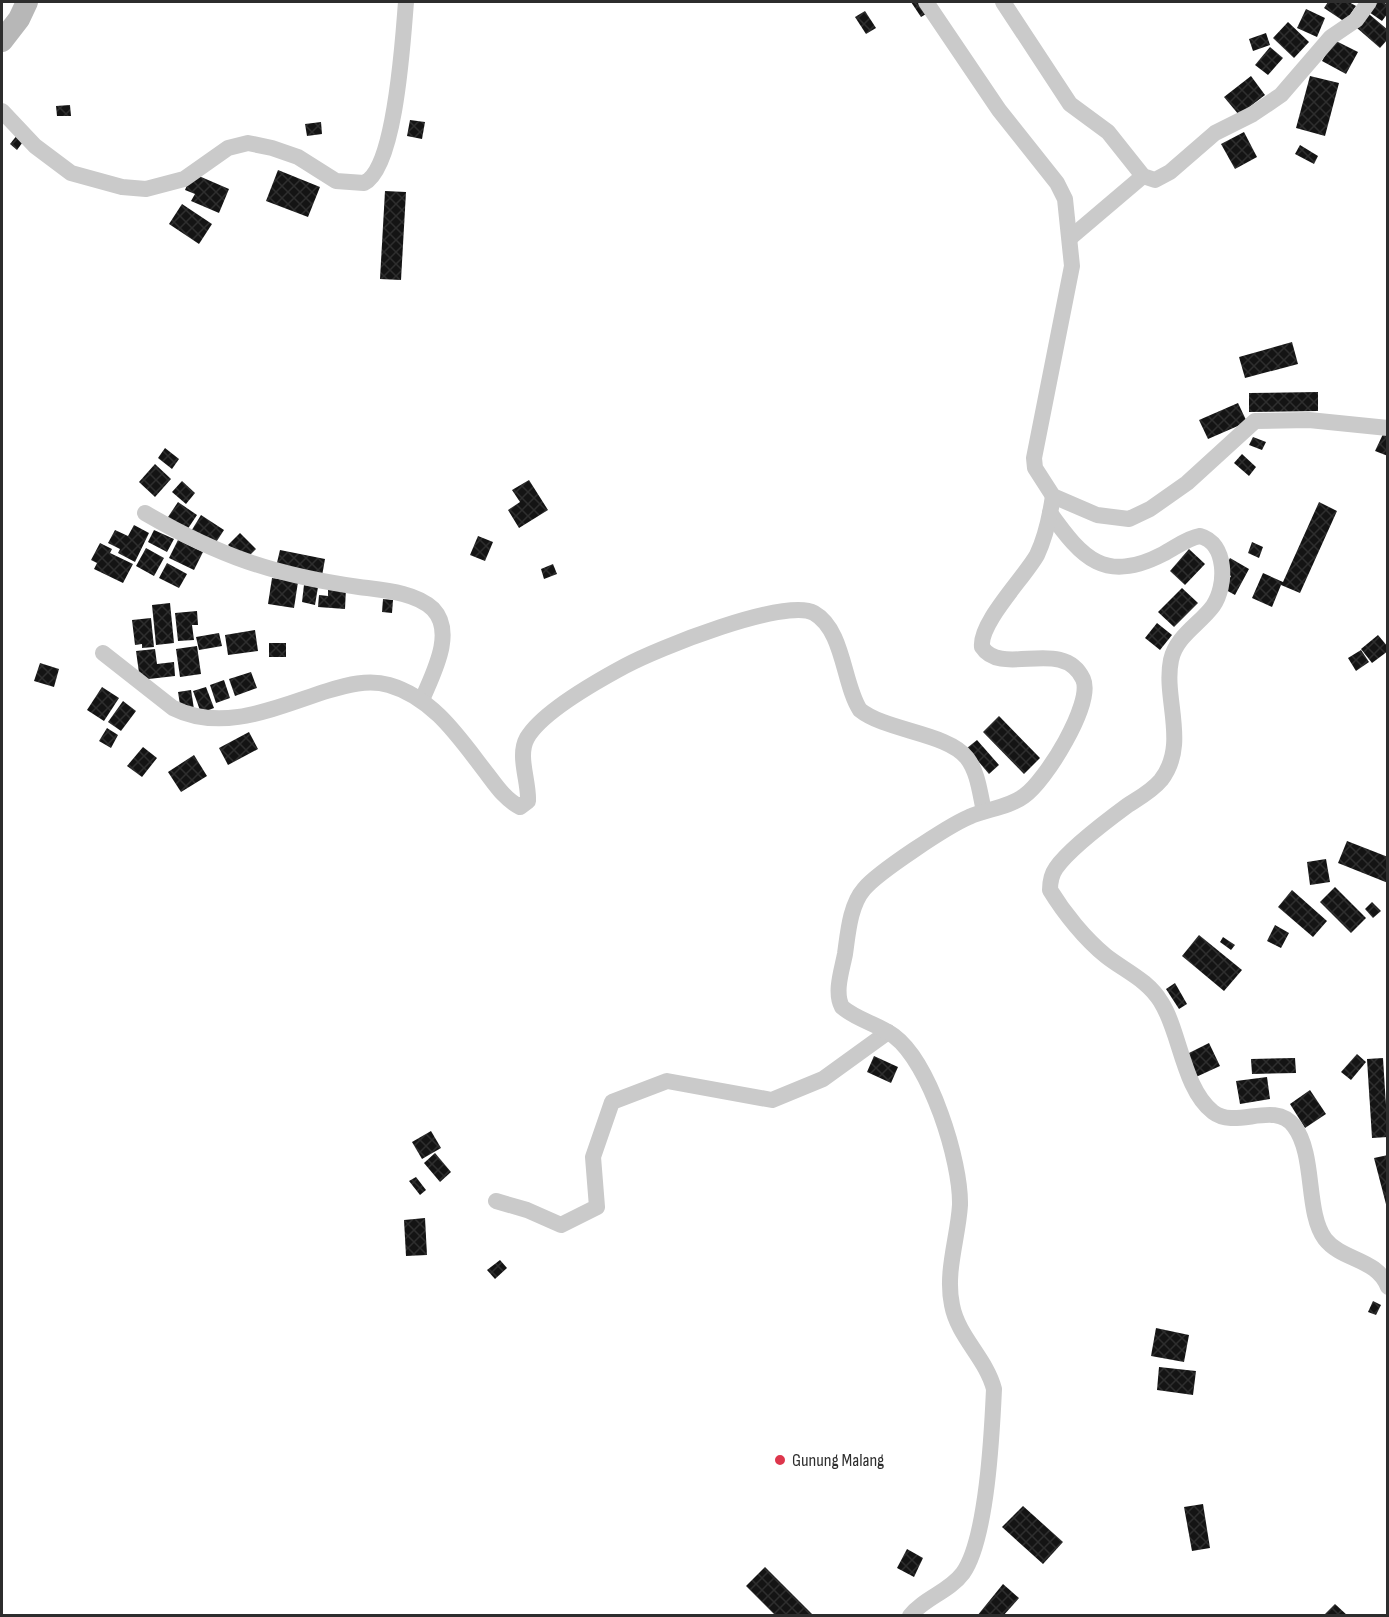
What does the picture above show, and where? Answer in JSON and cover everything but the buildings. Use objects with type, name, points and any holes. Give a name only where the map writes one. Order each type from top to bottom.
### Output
[{"type":"street","points":[[2,40],[19,19],[27,2]]},
{"type":"street","points":[[2,111],[35,146],[71,173],[137,190],[184,179],[228,148],[248,143],[298,157],[336,181],[349,183],[370,180],[381,164],[402,66],[406,2]]},
{"type":"street","points":[[926,2],[999,110],[1057,183],[1065,199],[1072,266],[1034,458],[1035,468],[1053,496],[1096,515],[1129,519],[1187,483],[1255,421],[1309,420],[1388,428]]},
{"type":"street","points":[[1003,2],[1070,104],[1108,132],[1143,176],[1155,180],[1162,178],[1215,133],[1268,105],[1281,95],[1331,37],[1356,20],[1369,2]]},
{"type":"street","points":[[1070,238],[1143,176]]},
{"type":"street","points":[[910,1616],[962,1575],[975,1550],[988,1472],[994,1389],[992,1379],[958,1326],[951,1303],[951,1273],[960,1208],[956,1164],[934,1094],[901,1042],[888,1032],[852,1014],[839,1001],[839,985],[858,899],[870,882],[963,819],[1011,803],[1038,783],[1070,730],[1085,697],[1083,677],[1066,663],[1041,656],[1001,660],[986,653],[981,641],[989,624],[1036,556],[1043,541],[1053,496]]},
{"type":"street","points":[[145,513],[196,543],[232,558],[302,578],[396,593],[433,609],[440,622],[441,647],[422,700]]},
{"type":"street","points":[[1050,513],[1079,551],[1090,560],[1104,565],[1132,565],[1160,556],[1200,536],[1211,539],[1216,545],[1221,563],[1216,601],[1184,635],[1171,659],[1175,734],[1168,766],[1153,788],[1125,807],[1055,869],[1050,890],[1094,945],[1140,979],[1160,999],[1179,1053],[1208,1107],[1222,1118],[1279,1116],[1293,1125],[1308,1165],[1320,1232],[1332,1246],[1379,1271],[1388,1287]]},
{"type":"street","points":[[103,653],[173,708],[199,718],[227,719],[369,681],[398,688],[422,700],[456,734],[500,791],[520,807],[528,801],[523,759],[528,737],[574,696],[626,665],[663,649],[753,618],[802,609],[817,615],[834,638],[860,711],[877,720],[961,752],[972,768],[984,811]]},
{"type":"street","points":[[496,1201],[527,1209],[561,1226],[597,1207],[593,1157],[612,1102],[667,1081],[772,1100],[823,1079],[888,1032]]},
{"type":"place","name":"Gunung Malang","points":[[780,1460]]}]
